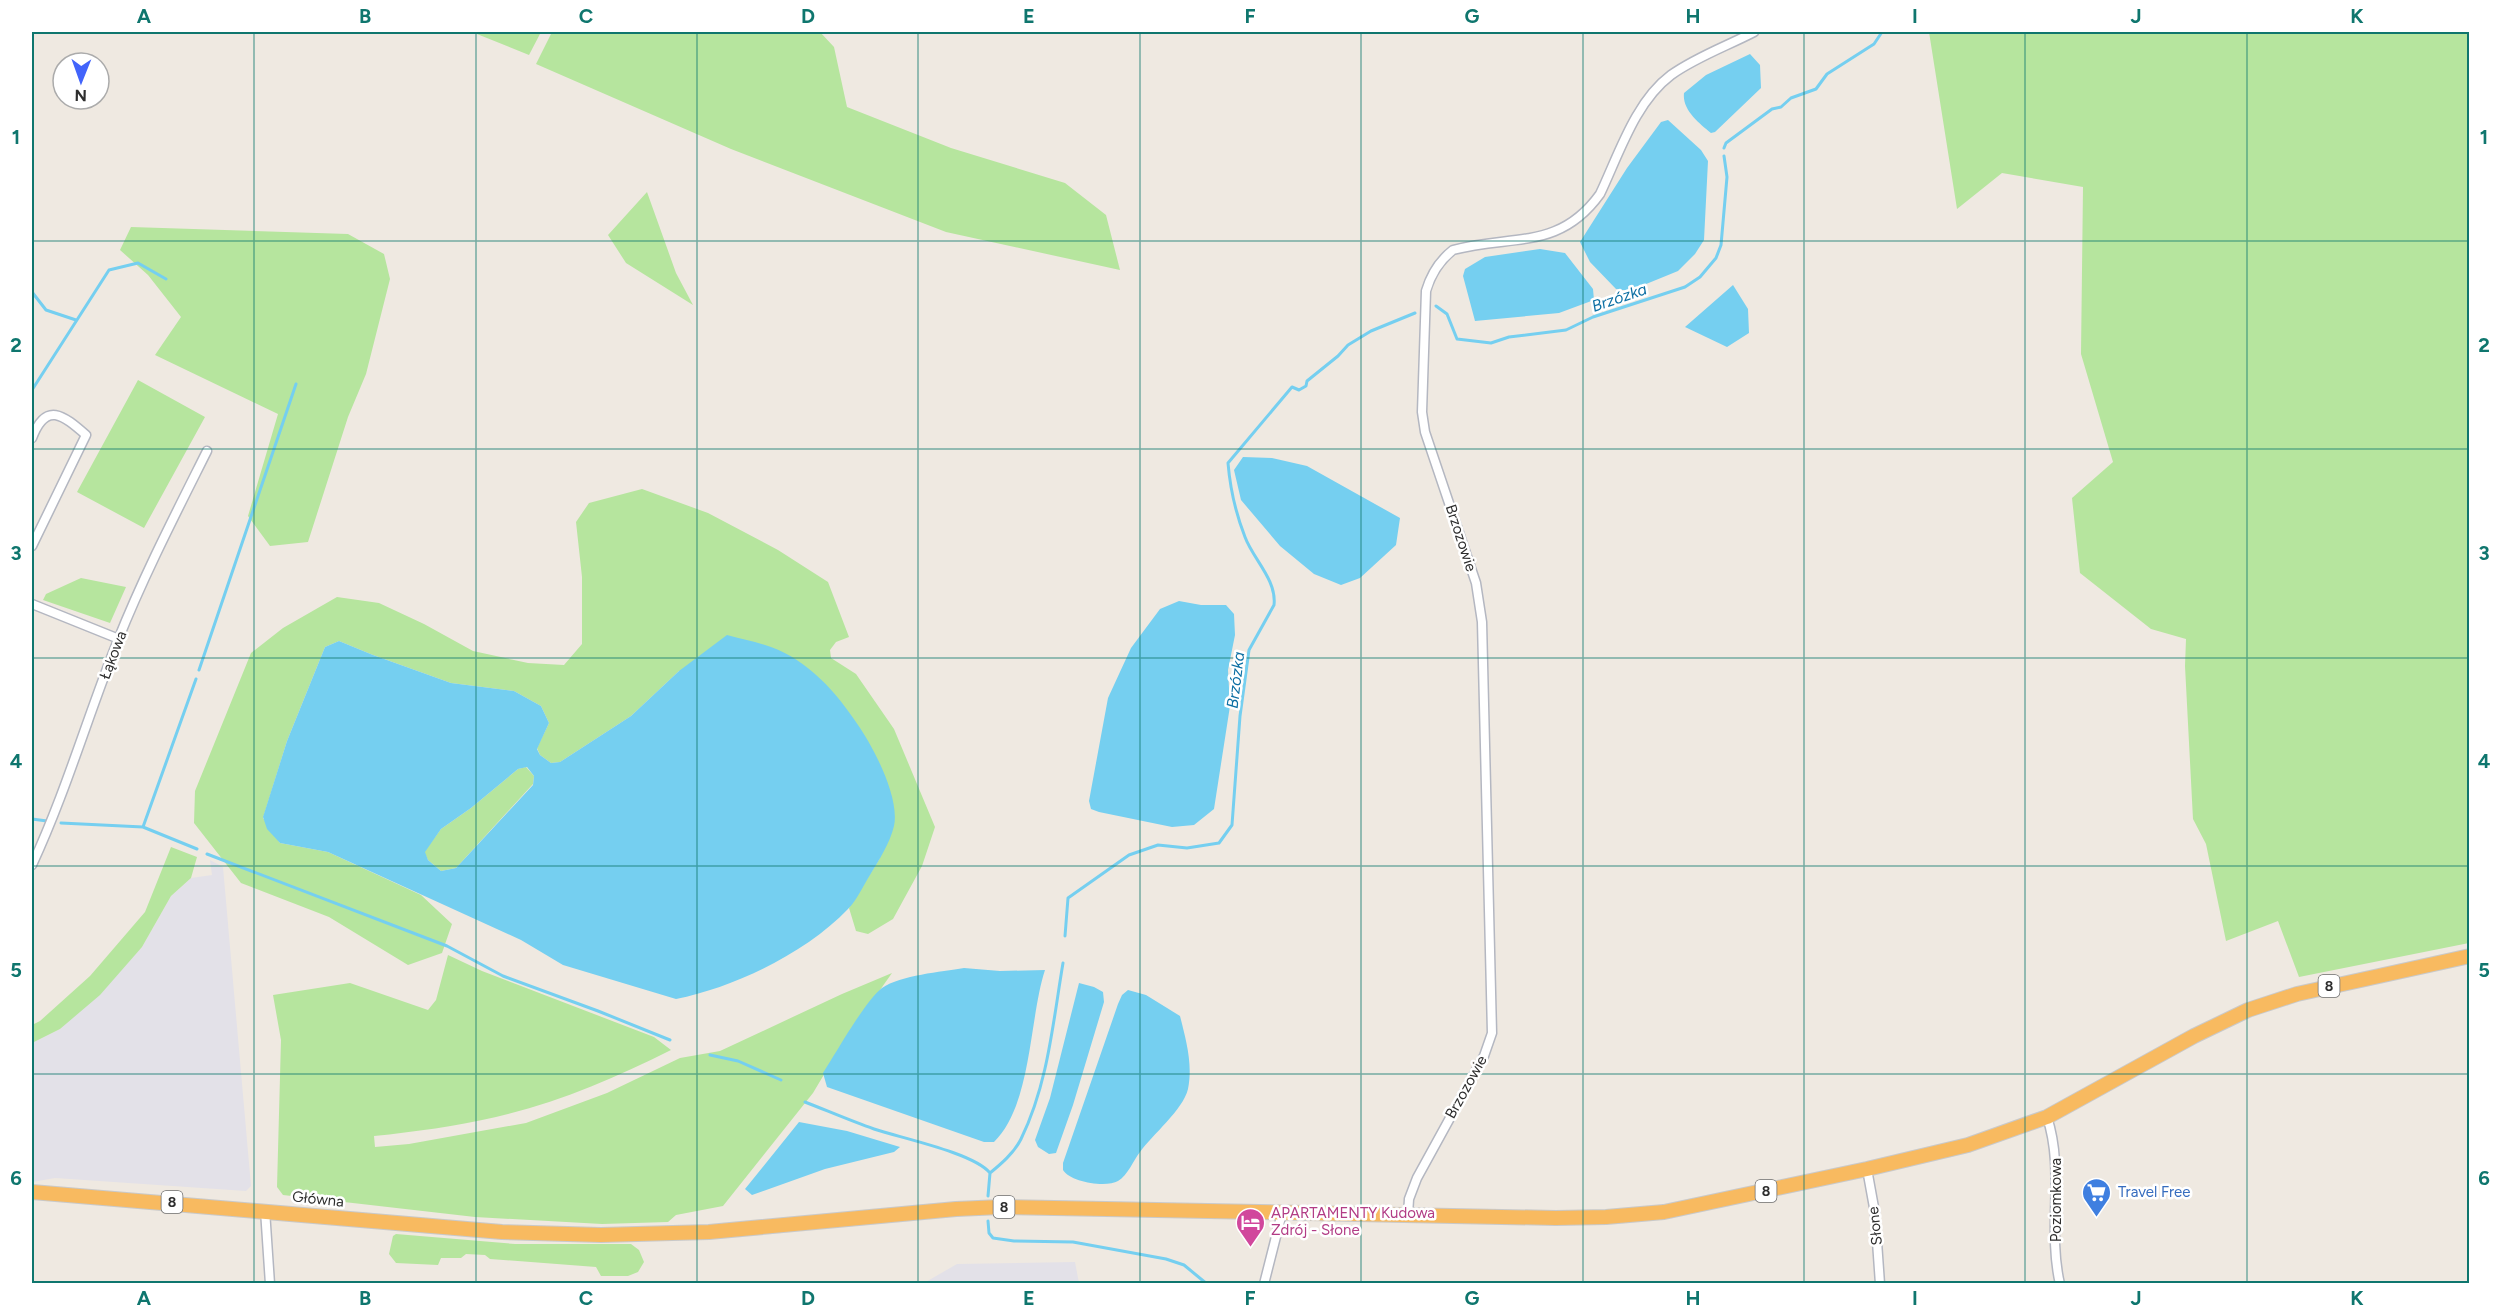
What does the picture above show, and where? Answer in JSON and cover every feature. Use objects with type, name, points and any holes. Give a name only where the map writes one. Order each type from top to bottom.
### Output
[{"type":"highway","name":"8","points":[[1282,1213],[1556,1218],[1641,1215],[1706,1204],[1868,1169],[1984,1141],[2048,1117],[2194,1036],[2248,1010],[2297,994],[2469,956]]},
{"type":"highway","name":"Główna","points":[[32,1192],[265,1210],[502,1232],[601,1235],[699,1233],[979,1208],[1282,1213]]},
{"type":"street","name":"Brzozowie","points":[[1408,1215],[1409,1199],[1418,1178],[1484,1056],[1492,1033],[1482,622],[1476,583],[1425,432],[1422,412],[1426,291],[1431,276],[1443,257],[1453,250],[1541,236],[1572,224],[1592,206],[1600,194],[1650,96],[1672,74],[1754,32]]},
{"type":"street","points":[[32,438],[37,424],[50,414],[61,415],[86,435],[32,546]]},
{"type":"street","name":"Łąkowa","points":[[32,865],[52,821],[118,639],[156,554],[207,451]]},
{"type":"street","points":[[32,604],[118,639]]},
{"type":"street","name":"Poziomkowa","points":[[2048,1117],[2056,1150],[2056,1262],[2060,1284]]},
{"type":"street","name":"Słone","points":[[1868,1169],[1875,1213],[1880,1284]]},
{"type":"street","points":[[265,1210],[270,1284]]},
{"type":"street","points":[[1264,1284],[1282,1213]]},
{"type":"shaded area","points":[[210,860],[223,867],[251,1186],[246,1191],[55,1178],[32,1182],[32,1043],[60,1029],[142,947],[171,896],[191,878],[212,875]]},
{"type":"shaded area","points":[[1075,1262],[1079,1283],[924,1283],[957,1264]]},
{"type":"green space","points":[[472,32],[541,32],[529,55]]},
{"type":"green space","points":[[552,32],[820,32],[834,47],[847,107],[951,148],[1065,183],[1106,215],[1120,270],[946,232],[731,149],[536,64]]},
{"type":"green space","points":[[1929,32],[2469,32],[2469,943],[2299,977],[2278,921],[2226,941],[2206,844],[2193,819],[2185,666],[2186,639],[2151,629],[2080,573],[2072,498],[2113,462],[2081,354],[2083,187],[2002,173],[1957,209]]},
{"type":"green space","points":[[647,192],[676,273],[693,305],[626,263],[608,235]]},
{"type":"green space","points":[[131,227],[348,234],[384,254],[390,279],[366,374],[348,417],[308,542],[270,546],[248,516],[278,414],[155,355],[181,317],[148,275],[120,250]]},
{"type":"green space","points":[[138,380],[205,417],[144,528],[77,492]]},
{"type":"green space","points":[[642,489],[708,513],[778,550],[828,582],[849,637],[836,642],[830,650],[831,658],[856,674],[894,729],[935,827],[922,866],[893,919],[868,934],[856,931],[849,908],[880,858],[679,671],[631,716],[560,762],[551,763],[540,755],[537,748],[549,723],[541,706],[514,691],[451,683],[339,641],[325,647],[287,741],[263,818],[280,843],[328,852],[421,895],[452,924],[442,953],[408,965],[329,917],[241,883],[194,823],[195,791],[251,653],[283,628],[337,597],[379,603],[473,651],[528,663],[564,665],[582,644],[582,577],[576,522],[589,503]]},
{"type":"green space","points":[[81,578],[126,587],[110,623],[43,600],[46,594]]},
{"type":"green space","points":[[526,767],[534,776],[533,784],[456,868],[441,871],[428,860],[424,852],[441,829],[471,808],[518,769]]},
{"type":"green space","points":[[171,847],[197,857],[191,878],[171,896],[142,947],[100,995],[60,1029],[32,1043],[32,1025],[40,1021],[90,976],[145,912]]},
{"type":"green space","points":[[448,955],[482,971],[654,1037],[671,1050],[607,1080],[541,1105],[466,1123],[374,1136],[375,1147],[409,1144],[526,1123],[607,1093],[680,1058],[720,1051],[892,973],[844,1041],[813,1093],[723,1206],[676,1215],[668,1222],[602,1224],[475,1217],[283,1195],[277,1187],[281,1040],[273,995],[350,983],[428,1010],[436,1000]]},
{"type":"green space","points":[[396,1234],[515,1244],[631,1244],[639,1250],[644,1262],[638,1272],[628,1276],[601,1276],[596,1267],[490,1259],[485,1255],[466,1254],[461,1258],[441,1258],[438,1265],[396,1263],[389,1254],[393,1236]]},
{"type":"water","points":[[1750,54],[1760,65],[1761,88],[1715,132],[1711,133],[1688,110],[1684,93],[1706,75]]},
{"type":"water","points":[[1668,120],[1701,150],[1708,161],[1704,240],[1695,254],[1678,271],[1629,291],[1616,289],[1590,262],[1580,242],[1627,168],[1661,122]]},
{"type":"water","points":[[1540,249],[1565,253],[1593,289],[1594,300],[1559,313],[1475,321],[1463,276],[1465,269],[1485,257]]},
{"type":"water","points":[[1733,285],[1748,309],[1749,333],[1727,347],[1685,327]]},
{"type":"water","points":[[1243,457],[1272,458],[1307,466],[1400,518],[1396,545],[1360,578],[1341,585],[1314,574],[1280,546],[1241,500],[1234,470]]},
{"type":"water","points":[[1179,601],[1201,605],[1226,605],[1234,614],[1235,635],[1228,670],[1230,706],[1214,809],[1194,825],[1172,827],[1099,812],[1091,809],[1089,801],[1108,698],[1131,648],[1160,609]]},
{"type":"water","points":[[727,635],[771,647],[798,660],[831,690],[858,725],[884,774],[895,815],[890,839],[860,893],[848,909],[812,940],[791,954],[722,986],[676,999],[563,965],[521,940],[328,852],[280,843],[267,829],[263,817],[287,741],[325,647],[339,641],[451,683],[514,691],[541,706],[549,723],[537,749],[540,755],[551,763],[560,762],[631,716],[679,671]],"holes":[[[527,767],[534,776],[533,785],[456,868],[441,871],[428,860],[425,852],[441,829],[471,808],[518,769]]]},
{"type":"water","points":[[964,968],[1000,971],[1045,970],[1023,1084],[1006,1126],[994,1142],[984,1142],[827,1087],[823,1073],[859,1015],[882,988],[910,977]]},
{"type":"water","points":[[1079,983],[1103,992],[1104,1002],[1056,1153],[1049,1154],[1038,1147],[1035,1140],[1050,1098]]},
{"type":"water","points":[[1128,990],[1146,995],[1180,1016],[1189,1061],[1188,1089],[1180,1105],[1145,1145],[1122,1178],[1105,1184],[1080,1181],[1063,1170],[1063,1163],[1118,1004],[1122,995]]},
{"type":"water","points":[[799,1122],[847,1131],[900,1147],[894,1152],[825,1169],[752,1195],[745,1189]]},
{"type":"waterway","name":"Brzózka","points":[[1724,148],[1726,143],[1772,109],[1781,107],[1791,98],[1816,89],[1827,74],[1874,44],[1882,32]]},
{"type":"waterway","name":"Brzózka","points":[[1436,306],[1447,314],[1457,339],[1491,343],[1509,337],[1566,330],[1593,317],[1685,287],[1700,277],[1716,258],[1721,245],[1727,177],[1724,156]]},
{"type":"waterway","points":[[32,390],[109,270],[138,263],[166,279]]},
{"type":"waterway","points":[[32,292],[46,310],[76,320]]},
{"type":"waterway","name":"Brzózka","points":[[1065,936],[1068,898],[1129,855],[1158,845],[1187,848],[1219,843],[1232,825],[1240,716],[1249,650],[1274,605],[1274,596],[1268,578],[1242,528],[1234,500],[1228,463],[1292,387],[1299,390],[1306,386],[1307,381],[1348,345],[1371,331],[1415,313]]},
{"type":"waterway","points":[[199,670],[296,384]]},
{"type":"waterway","points":[[143,827],[196,679]]},
{"type":"waterway","points":[[32,819],[47,821]]},
{"type":"waterway","points":[[61,823],[143,827],[197,849]]},
{"type":"waterway","points":[[207,854],[447,946],[503,976],[670,1040]]},
{"type":"waterway","name":"Brzózka","points":[[990,1173],[1015,1149],[1038,1097],[1044,1075],[1063,963]]},
{"type":"waterway","points":[[710,1055],[738,1061],[781,1080]]},
{"type":"waterway","points":[[805,1102],[874,1129],[969,1159],[990,1173],[988,1196]]},
{"type":"waterway","points":[[988,1221],[989,1233],[993,1238],[1014,1241],[1073,1242],[1166,1259],[1184,1265],[1207,1284]]},
{"type":"place","name":"Travel Free","points":[[2097,1218]]},
{"type":"place","name":"APARTAMENTY Kudowa Zdrój - Słone","points":[[1250,1248]]}]
